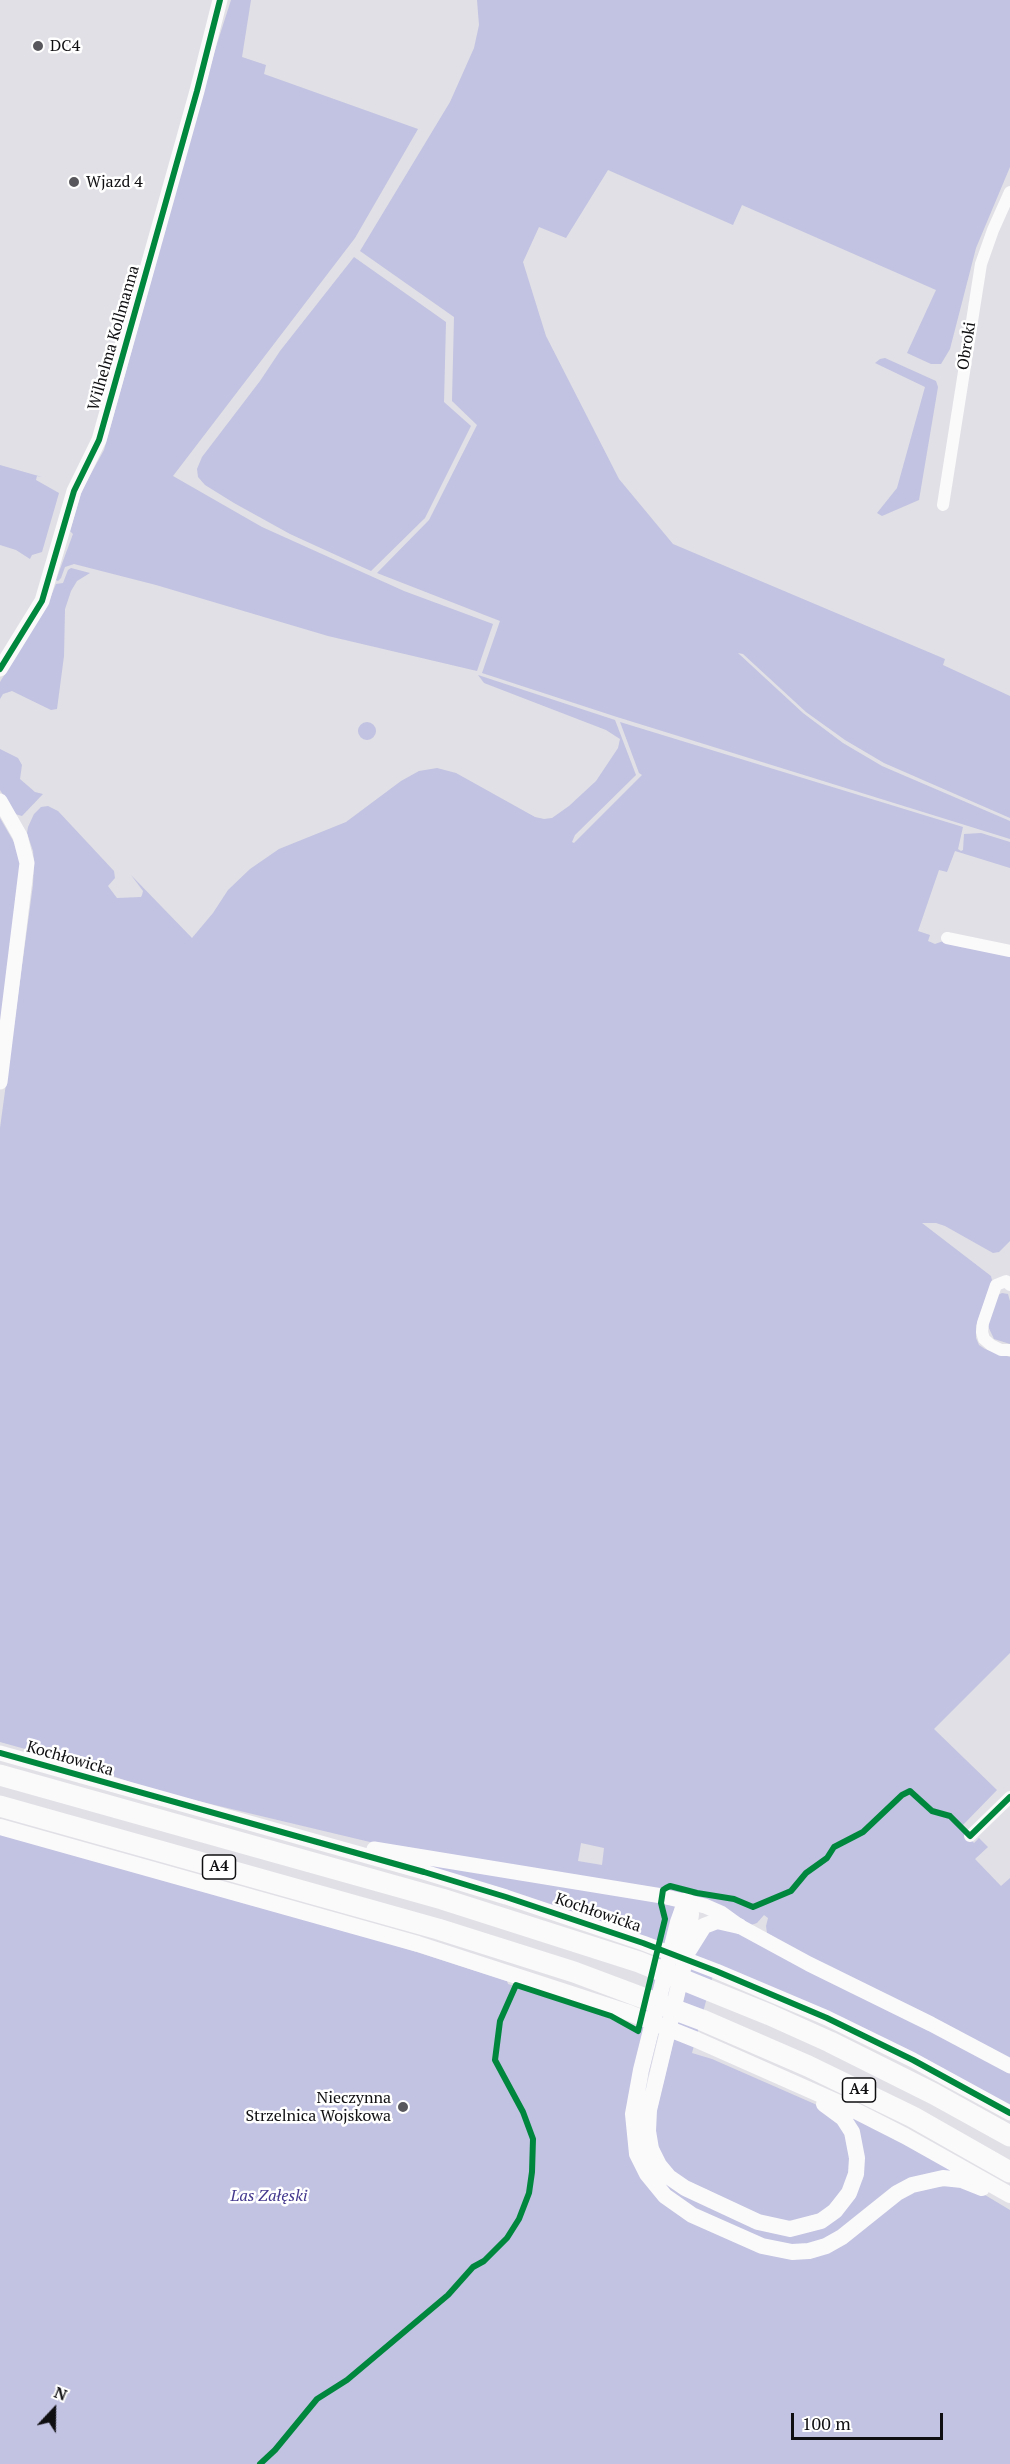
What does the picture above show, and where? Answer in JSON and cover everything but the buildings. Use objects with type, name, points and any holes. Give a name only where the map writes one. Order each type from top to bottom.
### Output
[{"type":"highway","name":"A4","points":[[0,1775],[641,1953],[713,1981],[770,2014],[883,2068],[1010,2136]]},
{"type":"highway","name":"A4","points":[[0,1806],[438,1929],[574,1972],[629,2003],[856,2088],[913,2117],[1010,2172]]},
{"type":"main road","points":[[0,1827],[629,2003]]},
{"type":"main road","points":[[686,1900],[691,1914],[686,1956],[649,2110],[648,2131],[651,2149],[659,2165],[669,2177],[685,2188],[758,2222],[790,2229],[821,2221],[835,2211],[849,2193],[856,2174],[857,2158],[852,2132],[843,2118],[786,2078]]},
{"type":"main road","points":[[686,1900],[675,1934],[641,2070],[633,2114],[637,2154],[646,2174],[665,2196],[692,2215],[762,2246],[792,2252],[809,2251],[826,2246],[842,2237],[897,2193],[928,2180],[943,2178],[962,2180],[1010,2197]]},
{"type":"main road","points":[[686,1956],[694,1938],[704,1926],[717,1921],[739,1926]]},
{"type":"main road","points":[[700,2030],[786,2078],[905,2136],[1010,2197]]},
{"type":"street","name":"Wilhelma Kollmanna","points":[[0,669],[42,601],[74,491],[96,449],[197,91],[220,0]]},
{"type":"street","name":"Obroki","points":[[943,505],[981,264],[1010,192]]},
{"type":"street","points":[[0,801],[20,836],[26,855],[27,870],[0,1082]]},
{"type":"street","points":[[946,938],[1010,951]]},
{"type":"street","points":[[1010,1285],[1006,1281],[996,1285],[982,1323],[984,1339],[991,1346],[1001,1350],[1010,1350]]},
{"type":"street","name":"Kochłowicka","points":[[0,1754],[506,1897],[641,1953]]},
{"type":"street","points":[[970,1836],[1010,1797]]},
{"type":"street","points":[[300,1837],[686,1900],[721,1913],[739,1926],[1010,2066]]},
{"type":"street","points":[[713,1981],[877,2043],[1010,2113]]},
{"type":"green space","points":[[231,0],[251,0],[242,57],[266,65],[264,74],[418,129],[355,238],[173,476],[262,527],[404,591],[493,624],[477,671],[328,636],[156,585],[74,564],[65,567],[61,578],[56,580],[73,534],[70,531],[82,490],[104,450],[215,50]]},
{"type":"green space","points":[[477,0],[1010,0],[1010,167],[976,248],[950,349],[941,364],[931,364],[907,353],[936,290],[742,205],[733,225],[608,170],[566,238],[539,227],[523,262],[546,336],[619,479],[673,544],[945,659],[943,665],[1010,696],[1010,818],[884,763],[845,740],[806,712],[743,654],[738,653],[803,713],[843,743],[882,766],[1010,821],[1010,839],[482,673],[500,621],[377,573],[429,520],[477,425],[452,401],[454,317],[360,251],[450,102],[474,48],[479,25]]},
{"type":"green space","points":[[354,257],[446,322],[444,402],[471,426],[425,518],[371,571],[290,534],[234,503],[205,485],[198,477],[197,469],[202,457],[280,351]]},
{"type":"green space","points":[[885,358],[936,381],[938,387],[919,500],[882,516],[877,513],[897,488],[925,387],[875,363]]},
{"type":"green space","points":[[0,465],[42,477],[37,476],[36,480],[59,493],[42,552],[32,555],[30,559],[16,550],[0,545]]},
{"type":"green space","points":[[71,568],[90,573],[77,581],[65,609],[64,656],[57,709],[51,710],[12,691],[3,694],[0,699],[0,682],[49,601],[56,584],[63,583]]},
{"type":"green space","points":[[478,675],[615,720],[636,775],[575,835],[572,842],[574,843],[642,775],[639,773],[620,722],[963,827],[958,849],[961,851],[964,834],[981,833],[1010,842],[1010,868],[955,851],[947,872],[939,870],[918,931],[930,935],[928,941],[935,944],[946,940],[1010,954],[1010,1241],[999,1252],[993,1253],[945,1226],[936,1223],[922,1223],[991,1276],[992,1280],[976,1326],[976,1338],[979,1345],[985,1349],[1010,1357],[1010,1653],[934,1729],[997,1790],[961,1827],[974,1843],[979,1838],[988,1847],[975,1859],[1001,1886],[1010,1878],[1010,2059],[811,1959],[767,1933],[768,1918],[764,1915],[757,1923],[751,1925],[666,1892],[670,1888],[704,1897],[734,1901],[752,1908],[759,1905],[757,1903],[752,1905],[734,1897],[705,1893],[671,1884],[661,1888],[660,1891],[391,1847],[156,1791],[72,1762],[0,1742],[0,1128],[33,885],[34,862],[27,833],[28,827],[34,814],[41,807],[48,806],[58,811],[114,871],[115,878],[108,886],[117,898],[141,897],[143,891],[131,875],[192,938],[228,890],[250,869],[279,849],[346,822],[401,781],[419,771],[437,768],[456,773],[535,817],[544,819],[552,818],[569,806],[596,781],[618,748],[620,739],[606,730],[484,683]],"holes":[[[581,1843],[604,1848],[602,1865],[578,1861]]]},
{"type":"green space","points":[[363,722],[371,722],[376,727],[374,738],[363,740],[358,735],[358,727]]},
{"type":"green space","points":[[0,749],[18,758],[22,765],[20,779],[35,792],[43,794],[22,816],[15,814],[0,790]]},
{"type":"green space","points":[[0,818],[15,844],[20,864],[0,1036]]},
{"type":"green space","points":[[1008,1294],[1010,1301],[1010,1344],[994,1339],[987,1324],[998,1295]]},
{"type":"green space","name":"Las Załęski","points":[[0,1833],[339,1927],[507,1981],[508,1984],[604,2016],[638,2032],[667,1919],[664,1904],[675,1906],[643,2038],[655,2194],[800,2257],[918,2189],[956,2185],[985,2195],[1010,2210],[1010,2464],[0,2464]]},
{"type":"green space","points":[[414,1862],[658,1900],[664,1916],[659,1941]]},
{"type":"green space","points":[[683,1923],[685,1924],[680,1946],[645,2089],[640,2126],[646,2154],[654,2169],[664,2179],[692,2198],[768,2231],[785,2234],[811,2230],[837,2216],[855,2193],[860,2180],[862,2165],[860,2140],[849,2114],[958,2171],[958,2174],[934,2174],[907,2181],[835,2235],[810,2246],[793,2247],[765,2241],[687,2206],[671,2195],[660,2183],[643,2155],[638,2126],[643,2088]]},
{"type":"green space","points":[[723,1925],[1010,2072],[1010,2107],[716,1964],[692,2053],[712,2059],[817,2105],[844,2132],[849,2149],[850,2170],[842,2191],[823,2212],[792,2222],[771,2220],[679,2177],[664,2161],[656,2140],[656,2113],[698,1940],[706,1929]]},
{"type":"cycle path","points":[[0,669],[42,601],[74,491],[99,440],[197,91],[220,0]]},
{"type":"cycle path","points":[[0,1753],[424,1872],[643,1943],[827,2018],[913,2060],[1010,2113]]},
{"type":"cycle path","points":[[260,2464],[275,2450],[317,2399],[347,2380],[448,2295],[473,2267],[484,2261],[507,2238],[519,2219],[529,2193],[533,2139],[523,2112],[495,2060],[500,2021],[516,1985],[611,2016],[638,2031],[665,1919],[661,1903],[663,1890],[666,1888],[670,1886],[734,1899],[753,1907],[791,1891],[806,1873],[827,1858],[834,1847],[863,1832],[902,1795],[910,1791],[932,1811],[950,1816],[970,1836],[1010,1797]]},
{"type":"place","name":"DC4","points":[[38,46]]},
{"type":"place","name":"Wjazd 4","points":[[74,182]]},
{"type":"place","name":"Nieczynna Strzelnica Wojskowa","points":[[403,2107]]}]
